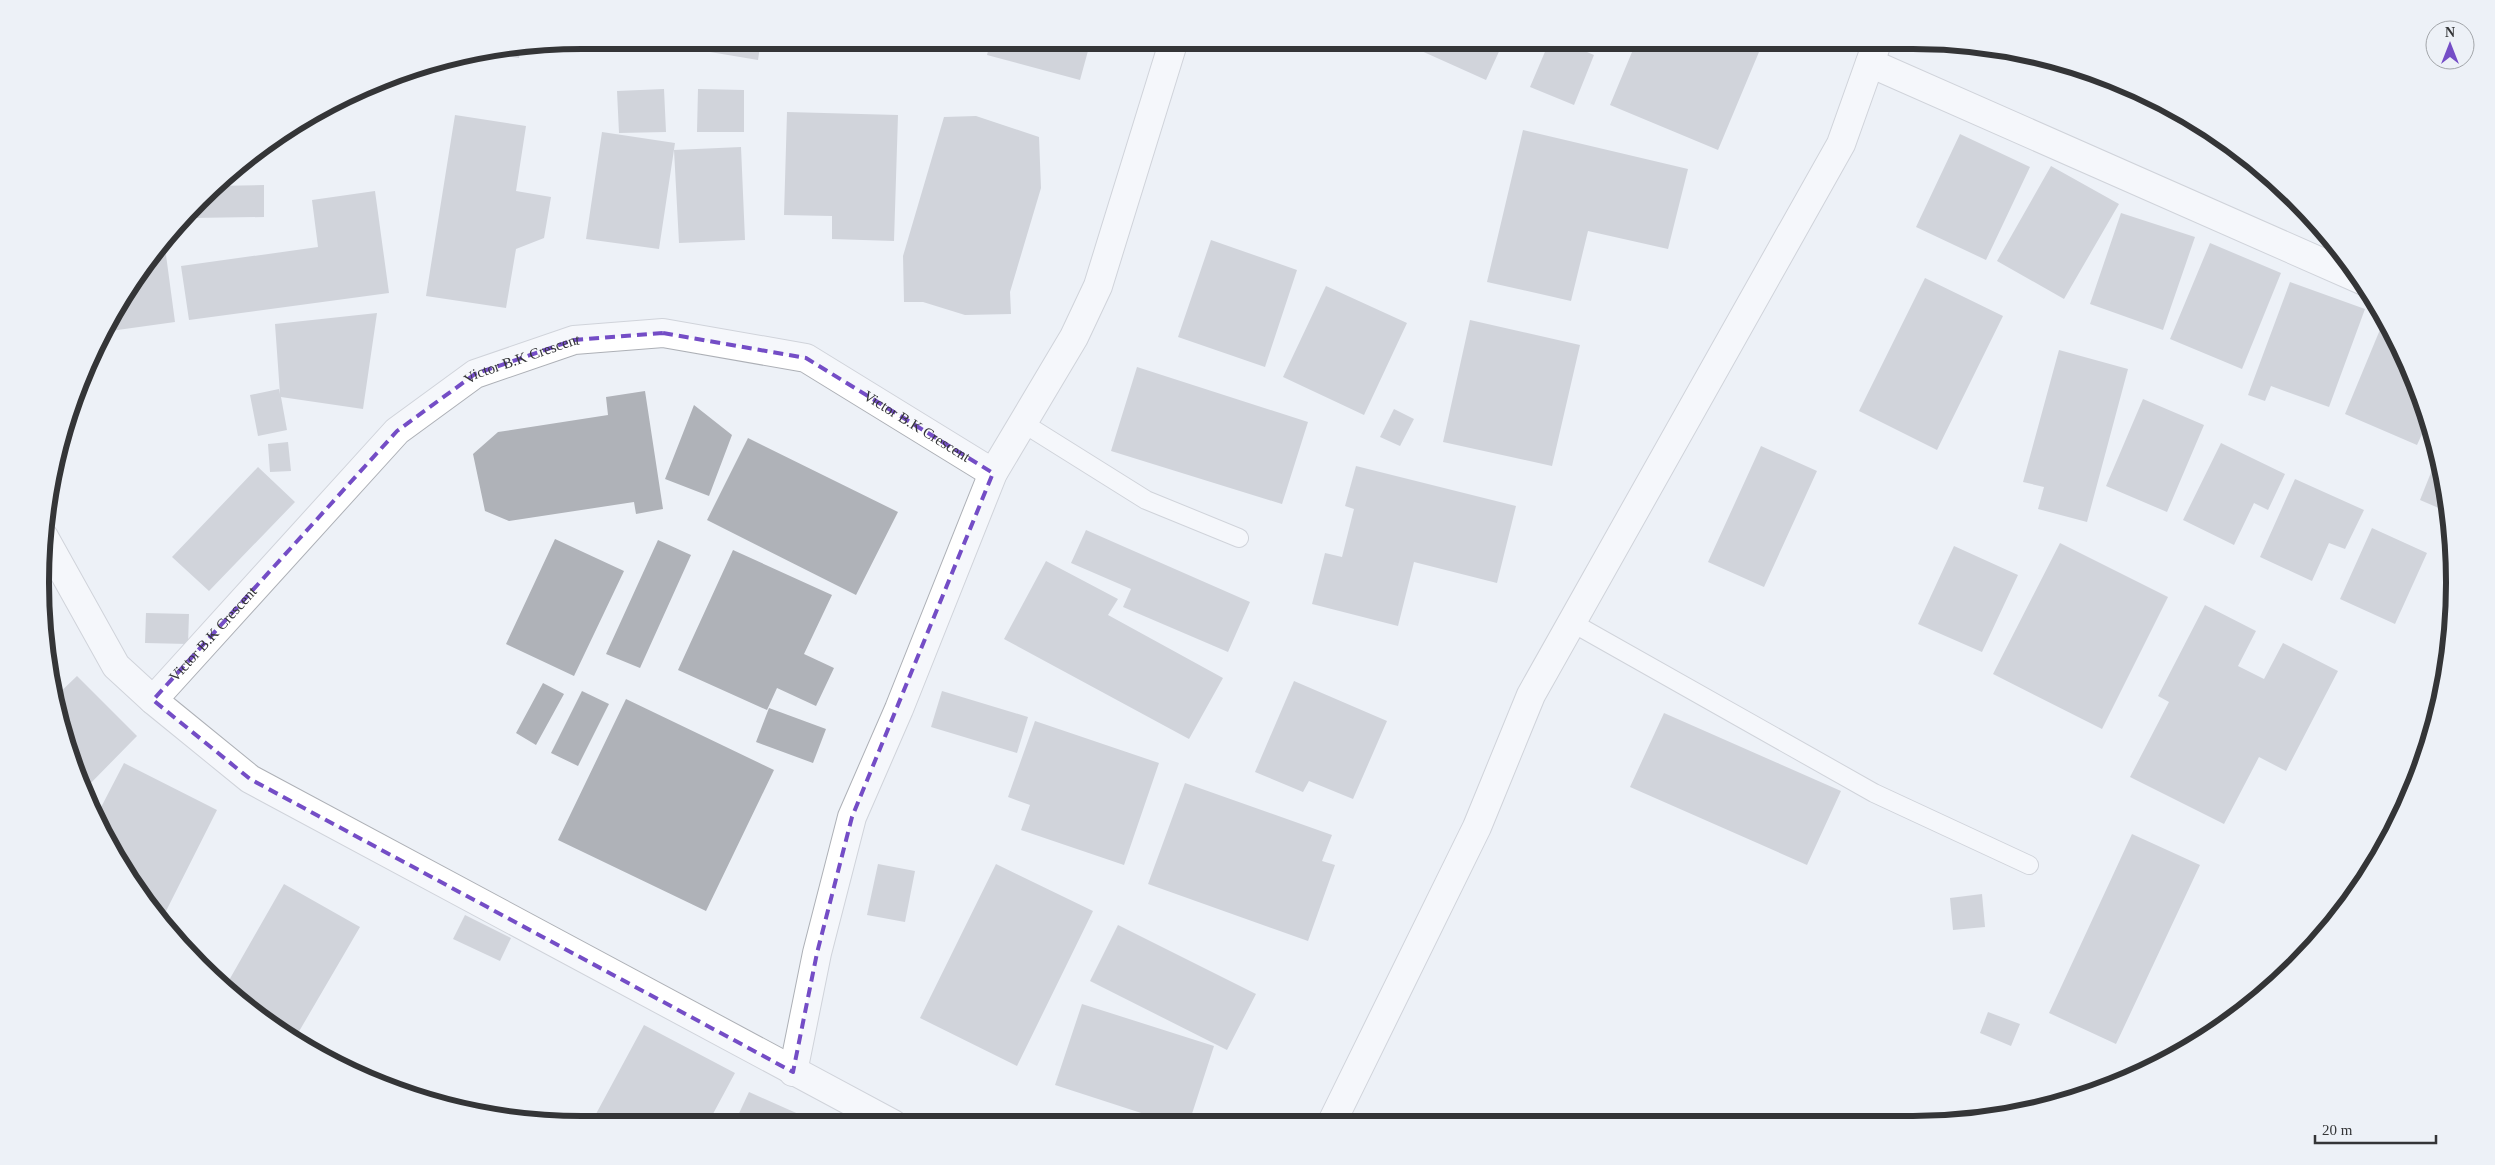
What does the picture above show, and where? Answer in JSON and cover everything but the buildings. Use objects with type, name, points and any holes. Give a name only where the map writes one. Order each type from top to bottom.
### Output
[{"type":"street","points":[[793,1072],[817,953],[852,817],[899,709],[993,473],[1074,337],[1098,286],[1171,49]]},
{"type":"street","points":[[1335,1116],[1477,827],[1531,695],[1570,622],[1841,144],[1874,51],[2347,273]]},
{"type":"street","name":"Victor B.K Crescent","points":[[153,700],[397,431],[475,374],[574,340],[663,333],[806,358],[993,473]]},
{"type":"street","points":[[50,548],[116,666],[153,700],[250,779],[878,1116]]},
{"type":"lane","points":[[1023,423],[1146,500],[1239,538]]},
{"type":"lane","points":[[1570,622],[1874,794],[2029,865]]},
{"type":"highlighted area","points":[[663,333],[806,358],[993,473],[852,817],[817,953],[793,1072],[250,779],[153,700],[397,431],[475,374],[574,340]]}]
